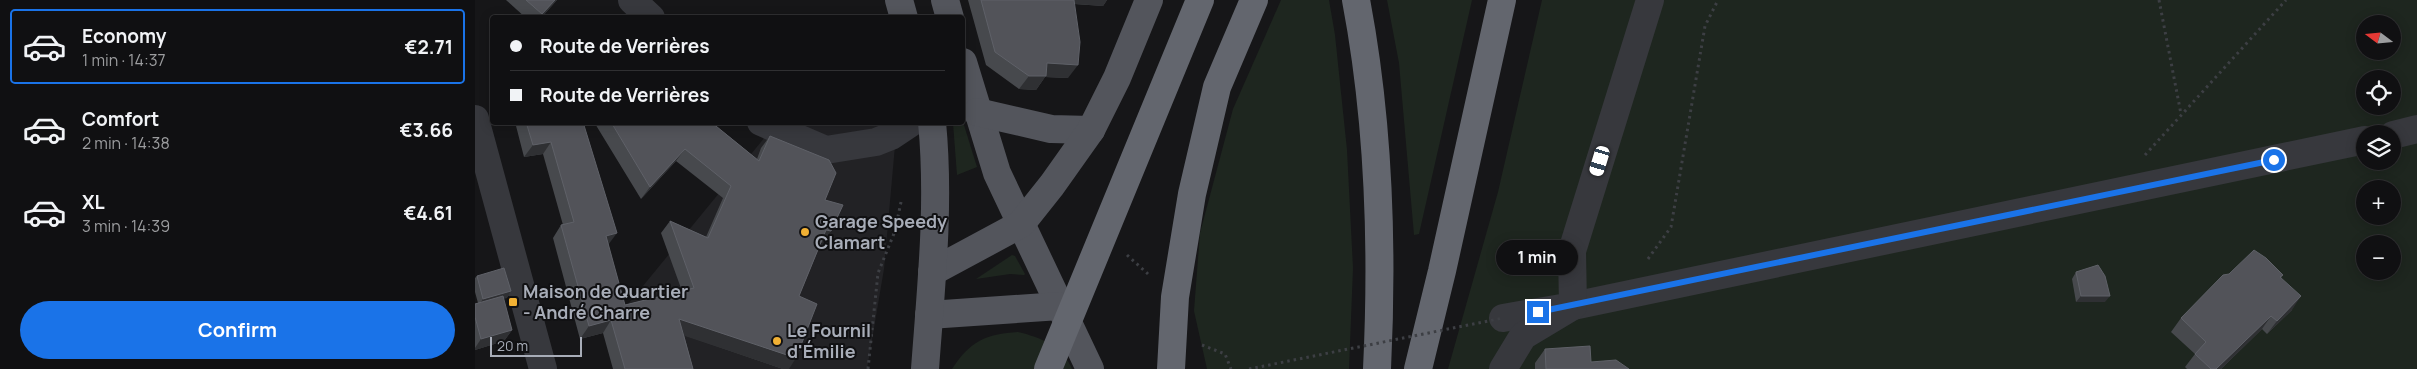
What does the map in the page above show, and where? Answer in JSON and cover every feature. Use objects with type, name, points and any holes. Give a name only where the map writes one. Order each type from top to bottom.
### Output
[{"type":"highway","points":[[1049,369],[1200,0]]},
{"type":"highway","points":[[1171,368],[1175,297],[1192,194],[1217,86],[1254,0]]},
{"type":"highway","points":[[1356,0],[1363,33],[1373,123],[1380,233],[1380,305],[1377,369]]},
{"type":"highway","points":[[1418,369],[1442,271],[1502,0]]},
{"type":"main road","points":[[899,0],[903,15]]},
{"type":"main road","points":[[945,0],[949,15]]},
{"type":"main road","points":[[932,272],[1021,224],[1052,185],[1091,130],[1117,78],[1149,0]]},
{"type":"main road","points":[[965,69],[997,173],[1090,369]]},
{"type":"main road","points":[[977,112],[1051,129],[1091,130]]},
{"type":"main road","points":[[925,369],[937,174],[932,125]]},
{"type":"main road","points":[[929,316],[1060,306]]},
{"type":"street","points":[[632,0],[648,15]]},
{"type":"street","points":[[1573,306],[1572,250],[1650,0]]},
{"type":"street","points":[[475,119],[543,369]]},
{"type":"street","points":[[768,125],[826,150],[876,142],[891,136],[908,125]]},
{"type":"street","points":[[2401,132],[2417,129]]},
{"type":"street","points":[[1503,318],[1622,296],[2356,142]]},
{"type":"street","points":[[1503,369],[1523,336],[1573,306]]},
{"type":"path","points":[[1622,296],[1671,227],[1705,26],[1718,0]]},
{"type":"path","points":[[2159,0],[2181,115]]},
{"type":"path","points":[[2142,158],[2286,0]]},
{"type":"path","points":[[868,369],[878,273],[895,231],[901,202]]},
{"type":"path","points":[[1249,369],[1503,318]]},
{"type":"path","points":[[1200,345],[1225,354],[1231,369]]},
{"type":"shaded area","points":[[1281,0],[1329,0],[1335,35],[1347,150],[1353,268],[1349,369],[1207,369],[1194,311],[1200,233],[1233,109]]},
{"type":"shaded area","points":[[1387,0],[1472,0],[1419,234],[1414,235],[1399,63]]},
{"type":"shaded area","points":[[1542,0],[2417,0],[2417,369],[1448,369],[1498,192]]},
{"type":"shaded area","points":[[897,125],[884,269],[867,369],[622,369],[611,325],[774,126]]},
{"type":"shaded area","points":[[953,125],[964,125],[977,167],[957,175]]},
{"type":"shaded area","points":[[1012,255],[1015,256],[1024,275],[1010,274],[976,279]]},
{"type":"shaded area","points":[[1018,332],[1050,344],[1063,355],[1072,369],[952,369],[965,352],[980,341],[988,337]]},
{"type":"building","points":[[526,0],[555,0],[542,14]]},
{"type":"building","points":[[981,0],[1074,0],[1080,42],[1078,65],[1047,63],[1046,76],[1029,76],[995,52]]},
{"type":"building","points":[[527,125],[584,125],[617,233],[606,236],[625,305],[694,288],[670,221],[708,238],[731,186],[685,149],[650,187],[613,125],[715,125],[759,161],[770,136],[829,160],[836,173],[825,200],[843,205],[831,231],[826,230],[799,296],[817,304],[796,358],[679,319],[693,369],[625,369],[611,320],[589,326],[561,225],[574,222],[551,142],[533,145]]},
{"type":"building","points":[[2254,250],[2266,258],[2283,275],[2280,277],[2301,296],[2277,321],[2271,316],[2216,369],[2211,369],[2195,354],[2206,342],[2181,318],[2223,275],[2229,274]]},
{"type":"building","points":[[2098,265],[2105,276],[2110,296],[2081,296],[2076,272]]},
{"type":"building","points":[[504,268],[511,291],[483,299],[477,276]]},
{"type":"building","points":[[503,296],[512,330],[481,339],[475,317],[475,304]]},
{"type":"building","points":[[1590,346],[1591,362],[1616,360],[1629,369],[1546,369],[1545,349]]},
{"type":"place","name":"Garage Speedy Clamart","points":[[805,232]]},
{"type":"place","name":"Maison de Quartier - André Charre","points":[[513,302]]},
{"type":"place","name":"Le Fournil d'Émilie","points":[[777,341]]},
{"type":"route","points":[[1538,312],[2274,160]]}]
